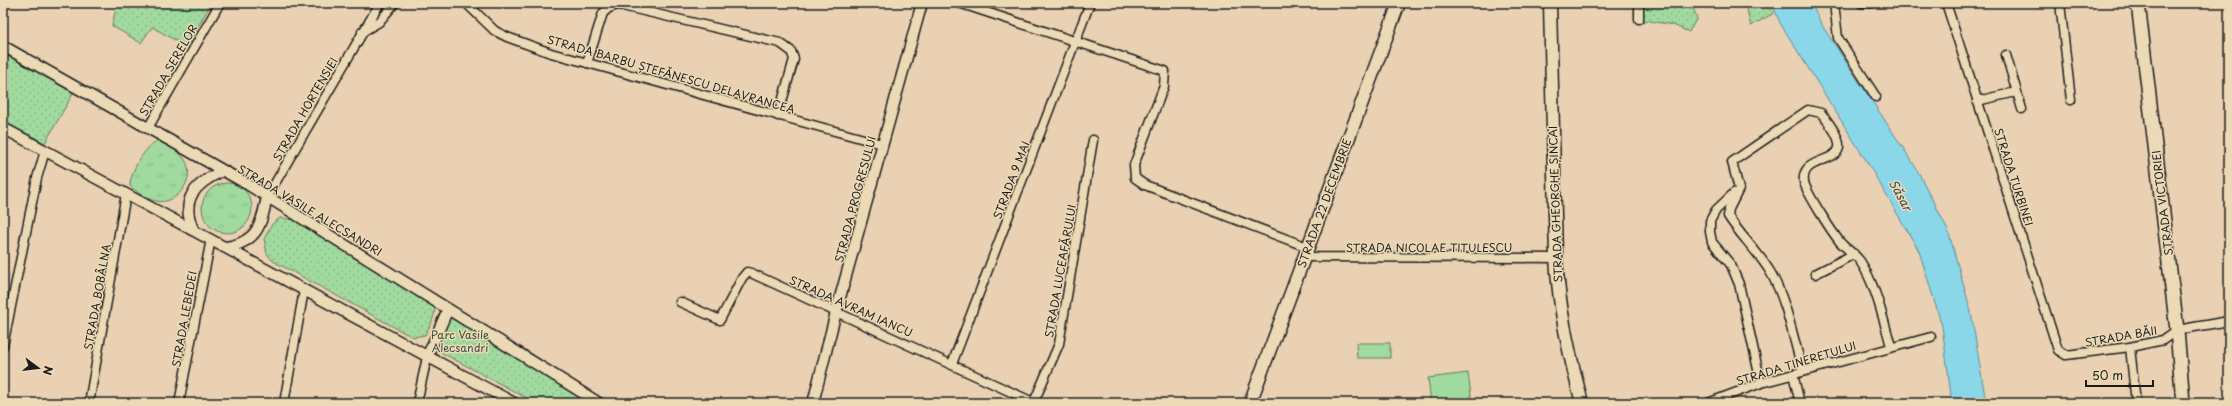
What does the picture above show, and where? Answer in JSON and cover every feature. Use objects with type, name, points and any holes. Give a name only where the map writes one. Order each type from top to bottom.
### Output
[{"type":"main road","name":"STRADA 22 DECEMBRIE","points":[[1250,403],[1399,3]]},
{"type":"main road","name":"STRADA GHEORGHE ȘINCAI","points":[[1550,3],[1558,298],[1564,331],[1582,403]]},
{"type":"main road","name":"STRADA VICTORIEI","points":[[2138,3],[2177,330],[2183,403]]},
{"type":"street","name":"STRADA SERELOR","points":[[148,128],[220,3]]},
{"type":"street","name":"STRADA HORTENSIEI","points":[[362,32],[379,22],[395,3]]},
{"type":"street","name":"STRADA BARBU ȘTEFĂNESCU DELAVRANCEA","points":[[466,3],[484,22],[507,37],[587,63],[882,144]]},
{"type":"street","name":"STRADA PROGRESULUI","points":[[814,403],[836,312],[922,3]]},
{"type":"street","points":[[959,3],[1076,41]]},
{"type":"street","name":"STRADA 9 MAI","points":[[952,364],[1090,3]]},
{"type":"street","points":[[1639,3],[1639,19]]},
{"type":"street","points":[[1834,3],[1838,38],[1876,96]]},
{"type":"street","points":[[1861,3],[1872,3]]},
{"type":"street","name":"STRADA TURBINEI","points":[[1946,3],[2058,350],[2066,355]]},
{"type":"street","points":[[2060,3],[2071,100]]},
{"type":"street","name":"STRADA HORTENSIEI","points":[[267,197],[377,5]]},
{"type":"street","points":[[587,63],[603,13],[609,8],[618,5],[780,43],[791,51],[794,59],[778,116]]},
{"type":"street","name":"STRADA NICOLAE TITULESCU","points":[[1076,41],[1165,71],[1164,86],[1134,165],[1135,178],[1145,186],[1302,245],[1311,257],[1556,258]]},
{"type":"street","name":"STRADA VASILE ALECSANDRI","points":[[3,46],[267,197],[599,403]]},
{"type":"street","points":[[2006,55],[2022,109]]},
{"type":"street","points":[[1977,101],[2016,92]]},
{"type":"street","points":[[1803,371],[1788,318],[1772,274],[1751,244],[1728,216],[1729,209],[1740,188],[1732,162],[1802,112],[1808,110],[1821,113],[1838,136],[1840,149],[1837,153],[1807,168],[1804,174],[1804,181],[1833,232],[1841,243],[1854,254],[1860,262],[1870,283],[1891,346]]},
{"type":"street","points":[[3,128],[45,152],[193,229],[514,403]]},
{"type":"street","name":"STRADA LUCEAFĂRULUI","points":[[1035,403],[1059,344],[1093,140]]},
{"type":"street","points":[[3,346],[37,178],[45,152]]},
{"type":"street","points":[[193,229],[188,216],[192,193],[200,183],[222,171]]},
{"type":"street","points":[[1740,188],[1716,210],[1710,221],[1710,232],[1712,242],[1731,266],[1739,284],[1761,383]]},
{"type":"street","name":"STRADA BOBÂLNA","points":[[89,403],[126,194]]},
{"type":"street","points":[[226,247],[237,246],[255,234],[261,223],[267,197]]},
{"type":"street","name":"STRADA LEBEDEI","points":[[179,403],[210,239]]},
{"type":"street","points":[[1816,274],[1854,254]]},
{"type":"street","name":"STRADA AVRAM IANCU","points":[[680,302],[720,320],[746,272],[751,273],[1035,403]]},
{"type":"street","points":[[284,403],[304,290]]},
{"type":"street","points":[[416,403],[427,357],[448,308]]},
{"type":"street","points":[[2177,330],[2229,322]]},
{"type":"street","name":"STRADA BĂII","points":[[2066,355],[2130,347],[2163,340],[2177,330]]},
{"type":"street","name":"STRADA TINERETULUI","points":[[1708,403],[1761,383],[1891,346],[1931,337]]},
{"type":"street","points":[[2130,347],[2136,403]]},
{"type":"street","points":[[1793,374],[1800,403]]},
{"type":"green space","points":[[117,3],[211,3],[187,47],[152,27],[141,43],[112,26]]},
{"type":"green space","points":[[1639,3],[1691,3],[1697,18],[1689,32],[1673,25],[1639,19]]},
{"type":"green space","points":[[1745,3],[1768,3],[1774,13],[1751,26]]},
{"type":"green space","points":[[9,54],[75,90],[45,143],[3,121],[4,55]]},
{"type":"green space","points":[[158,140],[181,154],[187,163],[188,170],[186,183],[178,195],[172,199],[161,202],[146,198],[130,186],[135,167],[139,160],[148,148]]},
{"type":"green space","points":[[227,183],[237,185],[245,190],[250,198],[252,208],[250,218],[245,226],[237,231],[227,233],[217,231],[209,226],[204,218],[202,208],[204,198],[209,190],[217,185]]},
{"type":"green space","points":[[280,218],[296,220],[434,306],[434,317],[425,335],[414,337],[405,333],[273,261],[267,254],[264,239],[272,224]]},
{"type":"green space","name":"Parc Vasile Alecsandri","points":[[452,316],[595,403],[536,403],[444,354],[438,350],[437,344],[448,317]]},
{"type":"green space","points":[[1356,343],[1390,343],[1390,358],[1357,358]]},
{"type":"green space","points":[[1468,373],[1472,403],[1431,403],[1428,378]]},
{"type":"water","name":"Săsar","points":[[1772,3],[1811,3],[1823,27],[1915,166],[1948,230],[1971,312],[1986,403],[1952,403],[1942,326],[1919,251],[1867,162],[1780,23]]}]
